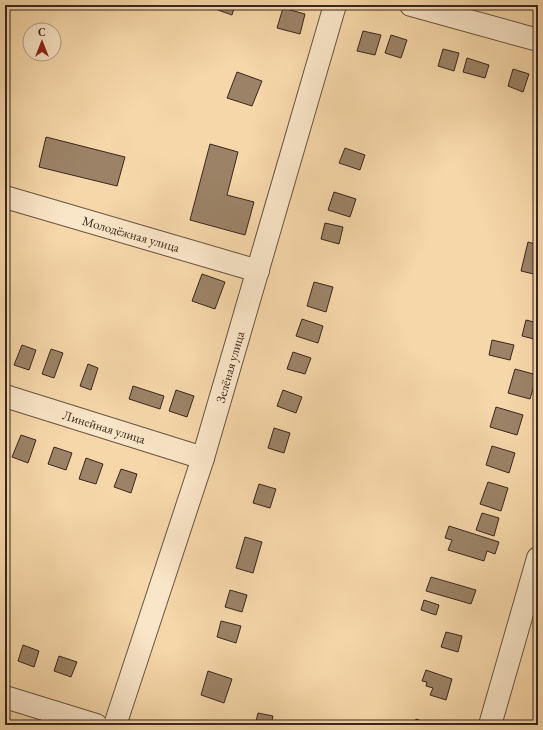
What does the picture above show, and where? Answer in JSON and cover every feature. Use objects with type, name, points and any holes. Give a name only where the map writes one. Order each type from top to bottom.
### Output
[{"type":"street","name":"Зелёная улица","points":[[115,725],[203,458],[335,5]]},
{"type":"street","points":[[410,5],[538,40]]},
{"type":"street","name":"Молодёжная улица","points":[[5,197],[258,271]]},
{"type":"street","name":"Линейная улица","points":[[5,396],[203,458]]},
{"type":"street","points":[[490,725],[538,558]]},
{"type":"street","points":[[5,697],[96,725]]},
{"type":"building","points":[[217,5],[235,5],[232,15],[215,9]]},
{"type":"building","points":[[283,8],[305,14],[300,34],[277,28]]},
{"type":"building","points":[[363,31],[381,35],[375,55],[357,51]]},
{"type":"building","points":[[391,35],[407,40],[401,58],[385,53]]},
{"type":"building","points":[[443,49],[459,53],[454,71],[438,66]]},
{"type":"building","points":[[467,58],[489,65],[485,78],[463,72]]},
{"type":"building","points":[[513,69],[529,74],[523,92],[508,86]]},
{"type":"building","points":[[237,72],[262,81],[252,106],[227,98]]},
{"type":"building","points":[[46,137],[125,157],[117,186],[39,167]]},
{"type":"building","points":[[210,144],[238,152],[227,195],[254,202],[245,235],[190,220]]},
{"type":"building","points":[[345,148],[365,155],[360,170],[339,163]]},
{"type":"building","points":[[334,192],[356,199],[350,217],[328,210]]},
{"type":"building","points":[[325,223],[343,227],[339,244],[321,239]]},
{"type":"building","points":[[528,242],[538,245],[538,275],[521,271]]},
{"type":"building","points":[[202,274],[225,282],[215,309],[192,301]]},
{"type":"building","points":[[314,282],[333,287],[326,312],[307,306]]},
{"type":"building","points":[[302,319],[323,326],[318,343],[296,336]]},
{"type":"building","points":[[526,320],[538,323],[538,340],[522,336]]},
{"type":"building","points":[[492,340],[514,345],[510,360],[489,355]]},
{"type":"building","points":[[22,345],[36,350],[29,370],[14,365]]},
{"type":"building","points":[[51,349],[63,353],[54,378],[42,374]]},
{"type":"building","points":[[293,352],[311,358],[305,374],[287,369]]},
{"type":"building","points":[[88,364],[98,368],[91,390],[80,386]]},
{"type":"building","points":[[515,369],[537,375],[530,399],[508,393]]},
{"type":"building","points":[[133,386],[164,396],[160,409],[129,399]]},
{"type":"building","points":[[176,390],[194,396],[187,417],[169,411]]},
{"type":"building","points":[[283,390],[302,397],[296,413],[277,406]]},
{"type":"building","points":[[496,407],[523,415],[517,435],[490,427]]},
{"type":"building","points":[[274,428],[290,433],[284,453],[268,448]]},
{"type":"building","points":[[21,435],[36,440],[28,463],[12,457]]},
{"type":"building","points":[[492,446],[515,453],[509,473],[486,465]]},
{"type":"building","points":[[54,447],[72,453],[66,470],[48,464]]},
{"type":"building","points":[[86,458],[103,464],[96,484],[79,479]]},
{"type":"building","points":[[121,469],[137,474],[131,493],[114,487]]},
{"type":"building","points":[[488,482],[508,488],[501,511],[480,504]]},
{"type":"building","points":[[259,484],[276,489],[270,508],[253,503]]},
{"type":"building","points":[[482,513],[499,518],[494,536],[476,530]]},
{"type":"building","points":[[449,526],[499,542],[495,554],[487,551],[484,561],[448,550],[452,540],[445,538]]},
{"type":"building","points":[[245,537],[262,542],[253,573],[236,568]]},
{"type":"building","points":[[431,577],[476,590],[471,604],[426,591]]},
{"type":"building","points":[[230,590],[247,595],[242,612],[225,607]]},
{"type":"building","points":[[424,600],[439,605],[436,615],[421,610]]},
{"type":"building","points":[[221,621],[241,626],[236,643],[217,637]]},
{"type":"building","points":[[446,632],[462,636],[458,652],[441,647]]},
{"type":"building","points":[[23,645],[39,651],[34,667],[18,661]]},
{"type":"building","points":[[59,656],[77,662],[71,677],[54,671]]},
{"type":"building","points":[[426,670],[452,679],[446,700],[430,695],[433,688],[426,686],[427,682],[422,681]]},
{"type":"building","points":[[208,671],[232,679],[224,703],[201,695]]},
{"type":"building","points":[[258,713],[273,716],[271,725],[255,725]]},
{"type":"building","points":[[535,713],[538,714],[538,725],[532,725]]},
{"type":"building","points":[[416,719],[434,725],[414,725]]}]
